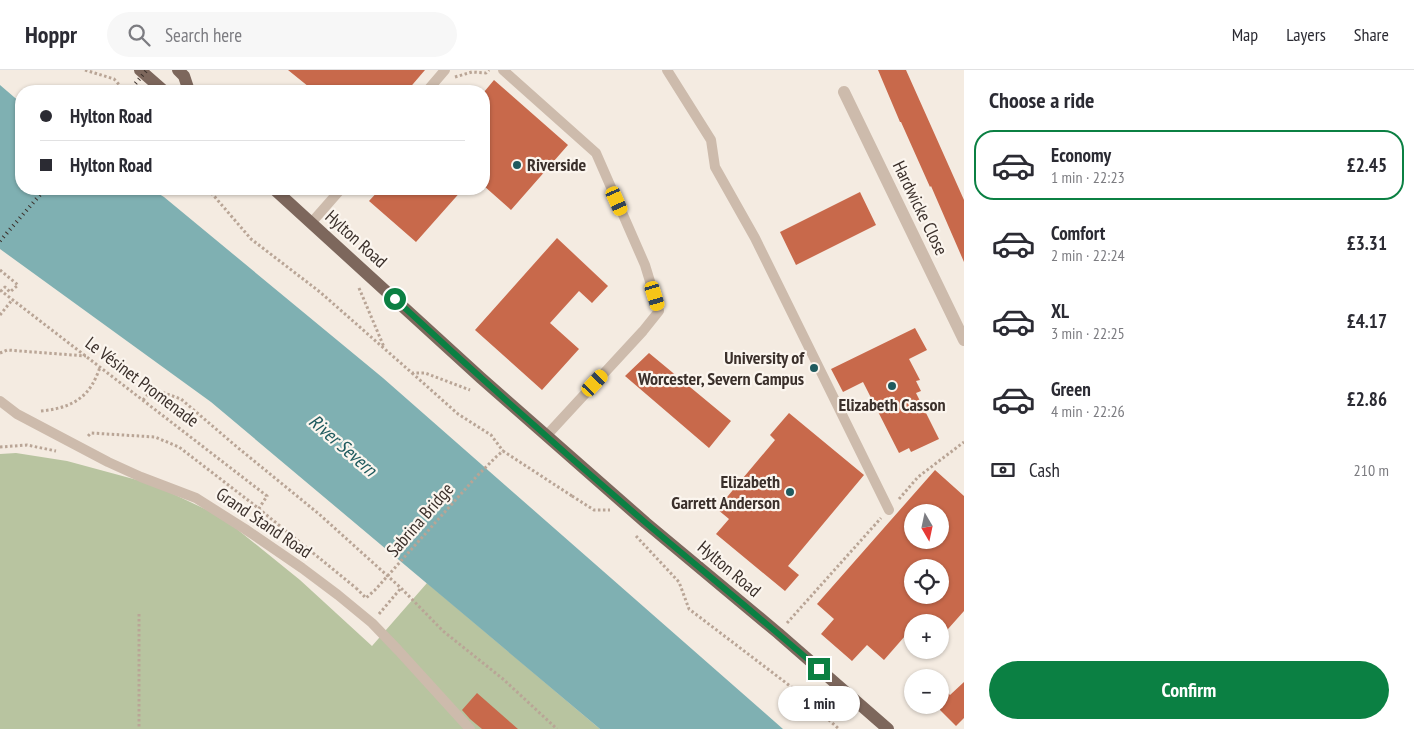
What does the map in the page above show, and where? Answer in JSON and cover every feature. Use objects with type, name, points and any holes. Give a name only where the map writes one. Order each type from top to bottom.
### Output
[{"type":"main road","points":[[140,70],[157,85]]},
{"type":"main road","points":[[178,70],[184,76],[187,85]]},
{"type":"main road","name":"Hylton Road","points":[[281,195],[481,378],[646,523],[778,633],[888,729]]},
{"type":"street","name":"Hardwicke Close","points":[[844,92],[964,340]]},
{"type":"lane","points":[[432,85],[445,70]]},
{"type":"lane","points":[[503,70],[596,154],[645,265],[659,311],[643,332],[547,435]]},
{"type":"lane","points":[[667,70],[711,140],[715,167],[755,238],[889,510]]},
{"type":"lane","points":[[312,222],[336,195]]},
{"type":"lane","name":"Grand Stand Road","points":[[0,401],[17,414],[116,466],[196,498],[302,568],[372,623],[470,729]]},
{"type":"path","points":[[85,70],[114,79],[120,85]]},
{"type":"path","points":[[449,82],[455,77],[472,72],[486,73],[489,70]]},
{"type":"path","points":[[213,195],[251,238],[320,292],[458,414],[491,435],[503,451],[594,510],[614,510]]},
{"type":"path","points":[[0,270],[18,284],[10,292],[5,287],[1,291]]},
{"type":"path","points":[[367,272],[357,284],[384,348]]},
{"type":"path","name":"Le Vésinet Promenade","points":[[1,291],[267,496],[259,509]]},
{"type":"path","points":[[0,315],[12,300]]},
{"type":"path","points":[[0,353],[7,350],[87,356]]},
{"type":"path","points":[[17,414],[60,409],[78,400],[92,386],[100,367]]},
{"type":"path","points":[[412,373],[425,372],[476,392]]},
{"type":"path","points":[[143,400],[152,389],[181,399],[319,514],[401,588],[443,631],[503,679],[557,729]]},
{"type":"path","name":"Sabrina Bridge","points":[[0,447],[27,445],[61,452],[91,433],[154,437],[179,447],[259,509],[366,598],[477,476],[503,451]]},
{"type":"path","points":[[784,626],[918,478],[964,442]]},
{"type":"path","points":[[636,536],[679,582],[688,609],[794,689],[839,729]]},
{"type":"path","points":[[382,611],[401,588]]},
{"type":"path","points":[[139,614],[139,729]]},
{"type":"green space","points":[[16,453],[67,461],[152,484],[222,517],[300,580],[372,646],[427,583],[600,729],[0,729],[0,454]]},
{"type":"water","name":"River Severn","points":[[0,85],[15,98],[15,195],[161,195],[164,197],[383,378],[783,729],[600,729],[211,402],[0,249]]},
{"type":"building","points":[[288,70],[425,70],[412,85],[307,85]]},
{"type":"building","points":[[878,70],[906,70],[964,200],[964,262],[931,186],[900,122]]},
{"type":"building","name":"Riverside","points":[[494,80],[568,145],[511,210],[490,191],[490,85]]},
{"type":"building","points":[[860,192],[876,225],[796,265],[780,232]]},
{"type":"building","points":[[374,195],[458,195],[416,242],[369,201]]},
{"type":"building","points":[[557,238],[608,286],[592,303],[579,291],[550,323],[579,349],[542,390],[475,330]]},
{"type":"building","name":"Elizabeth Casson","points":[[915,328],[927,350],[909,359],[920,380],[916,381],[921,391],[916,393],[939,439],[911,452],[909,448],[899,453],[863,382],[843,392],[831,369]]},
{"type":"building","points":[[649,353],[731,421],[709,448],[625,376]]},
{"type":"building","name":"Elizabeth Garrett Anderson","points":[[789,413],[864,475],[788,566],[799,575],[785,591],[716,534],[729,519],[717,509],[775,440],[770,435]]},
{"type":"building","points":[[935,470],[964,496],[964,611],[949,628],[949,614],[904,614],[904,637],[884,660],[867,645],[852,661],[821,634],[834,619],[817,604],[904,505],[904,549],[949,549],[949,504],[905,504]]},
{"type":"building","points":[[964,682],[964,718],[956,726],[944,714],[949,714],[950,695]]},
{"type":"building","points":[[477,693],[518,729],[482,729],[470,719],[462,710]]},
{"type":"railway","points":[[134,85],[147,70]]},
{"type":"railway","points":[[0,241],[40,195]]},
{"type":"place","name":"Riverside","points":[[517,165]]},
{"type":"place","name":"University of Worcester, Severn Campus","points":[[814,368]]},
{"type":"place","name":"Elizabeth Casson","points":[[892,386]]},
{"type":"place","name":"Elizabeth Garrett Anderson","points":[[790,492]]},
{"type":"route","points":[[395,299],[481,378],[646,523],[819,669]]}]
